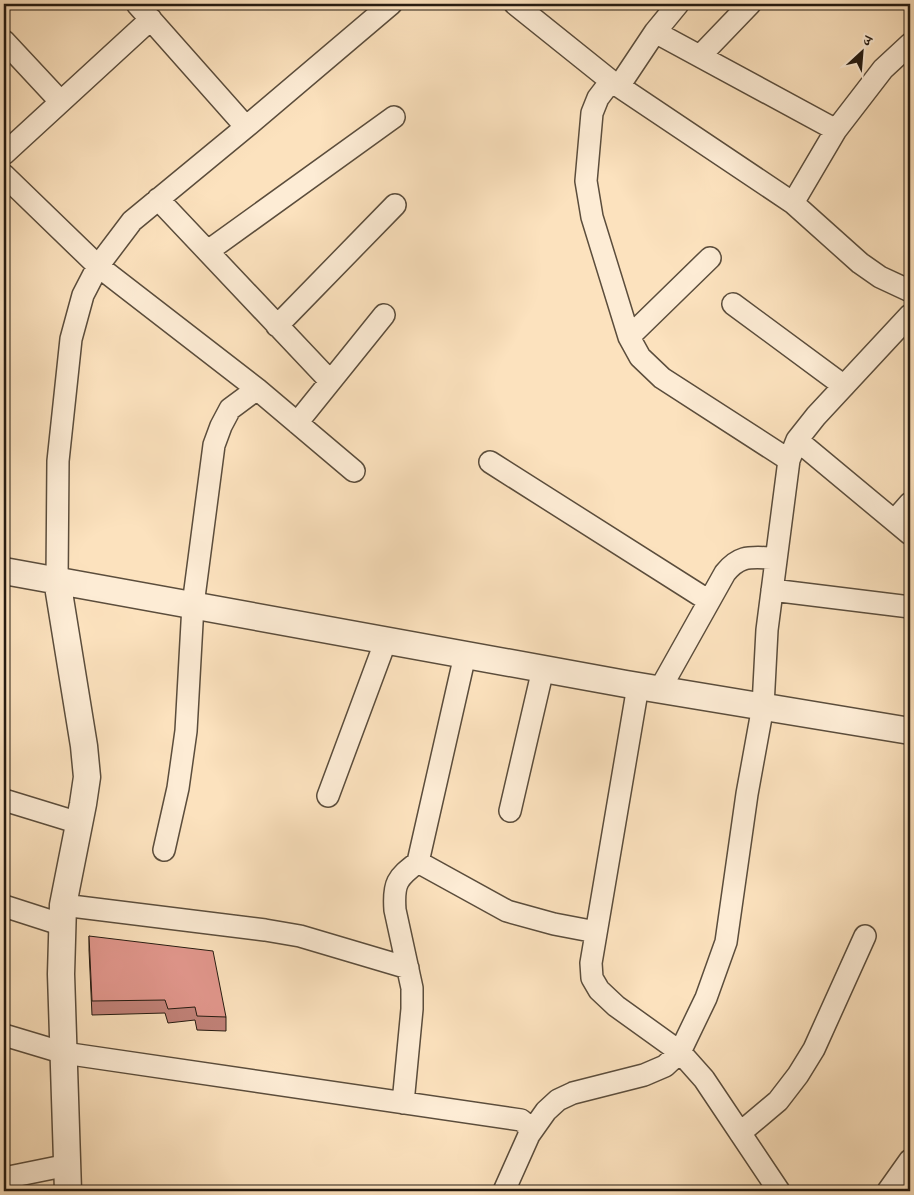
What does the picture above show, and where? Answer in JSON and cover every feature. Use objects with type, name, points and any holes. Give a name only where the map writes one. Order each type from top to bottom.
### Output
[{"type":"street","points":[[68,1191],[61,974],[63,915],[87,777],[84,746],[57,580],[58,461],[71,339],[83,295],[98,266],[132,221],[391,4]]},
{"type":"street","points":[[515,4],[615,84],[793,203],[860,263],[880,277],[910,291]]},
{"type":"street","points":[[678,4],[615,84],[598,98],[592,113],[586,181],[592,217],[629,337],[640,357],[662,378],[789,460]]},
{"type":"street","points":[[700,56],[750,4]]},
{"type":"street","points":[[4,154],[60,101],[144,11],[246,127]]},
{"type":"street","points":[[655,32],[836,130]]},
{"type":"street","points":[[4,41],[60,101]]},
{"type":"street","points":[[793,203],[836,130],[883,69],[910,44]]},
{"type":"street","points":[[208,251],[394,117]]},
{"type":"street","points":[[4,175],[98,266],[257,389],[354,471]]},
{"type":"street","points":[[158,199],[330,381]]},
{"type":"street","points":[[277,326],[395,205]]},
{"type":"street","points":[[629,337],[710,258]]},
{"type":"street","points":[[733,304],[844,386]]},
{"type":"street","points":[[297,423],[384,315]]},
{"type":"street","points":[[504,1191],[529,1135],[546,1111],[558,1100],[573,1093],[644,1075],[666,1066],[680,1052],[706,998],[726,942],[743,822],[763,706],[767,630],[789,460],[797,440],[816,416],[910,315]]},
{"type":"street","points":[[164,850],[178,788],[186,731],[193,605],[214,445],[230,409],[257,389]]},
{"type":"street","points":[[797,440],[903,527],[910,502]]},
{"type":"street","points":[[490,462],[709,601]]},
{"type":"street","points":[[776,558],[748,558],[739,560],[725,573],[709,601],[649,688],[596,932],[591,963],[592,978],[600,990],[616,1006],[680,1052],[704,1078],[779,1191]]},
{"type":"street","points":[[4,571],[649,688],[910,731]]},
{"type":"street","points":[[772,590],[910,607]]},
{"type":"street","points":[[328,796],[386,640]]},
{"type":"street","points":[[403,1103],[412,1009],[412,988],[394,898],[397,882],[405,872],[418,862],[465,655]]},
{"type":"street","points":[[510,811],[544,668]]},
{"type":"street","points":[[4,800],[79,823]]},
{"type":"street","points":[[418,862],[507,911],[554,924],[596,932]]},
{"type":"street","points":[[4,906],[63,915],[265,930],[300,936],[408,968]]},
{"type":"street","points":[[740,1133],[778,1100],[798,1075],[814,1049],[865,936]]},
{"type":"street","points":[[4,1035],[64,1053],[510,1117],[521,1120],[529,1127],[529,1135]]},
{"type":"street","points":[[888,1191],[910,1160]]},
{"type":"street","points":[[4,1178],[68,1165]]},
{"type":"building","points":[[89,936],[213,951],[226,1017],[197,1016],[195,1007],[168,1009],[165,1000],[92,1001]]}]
